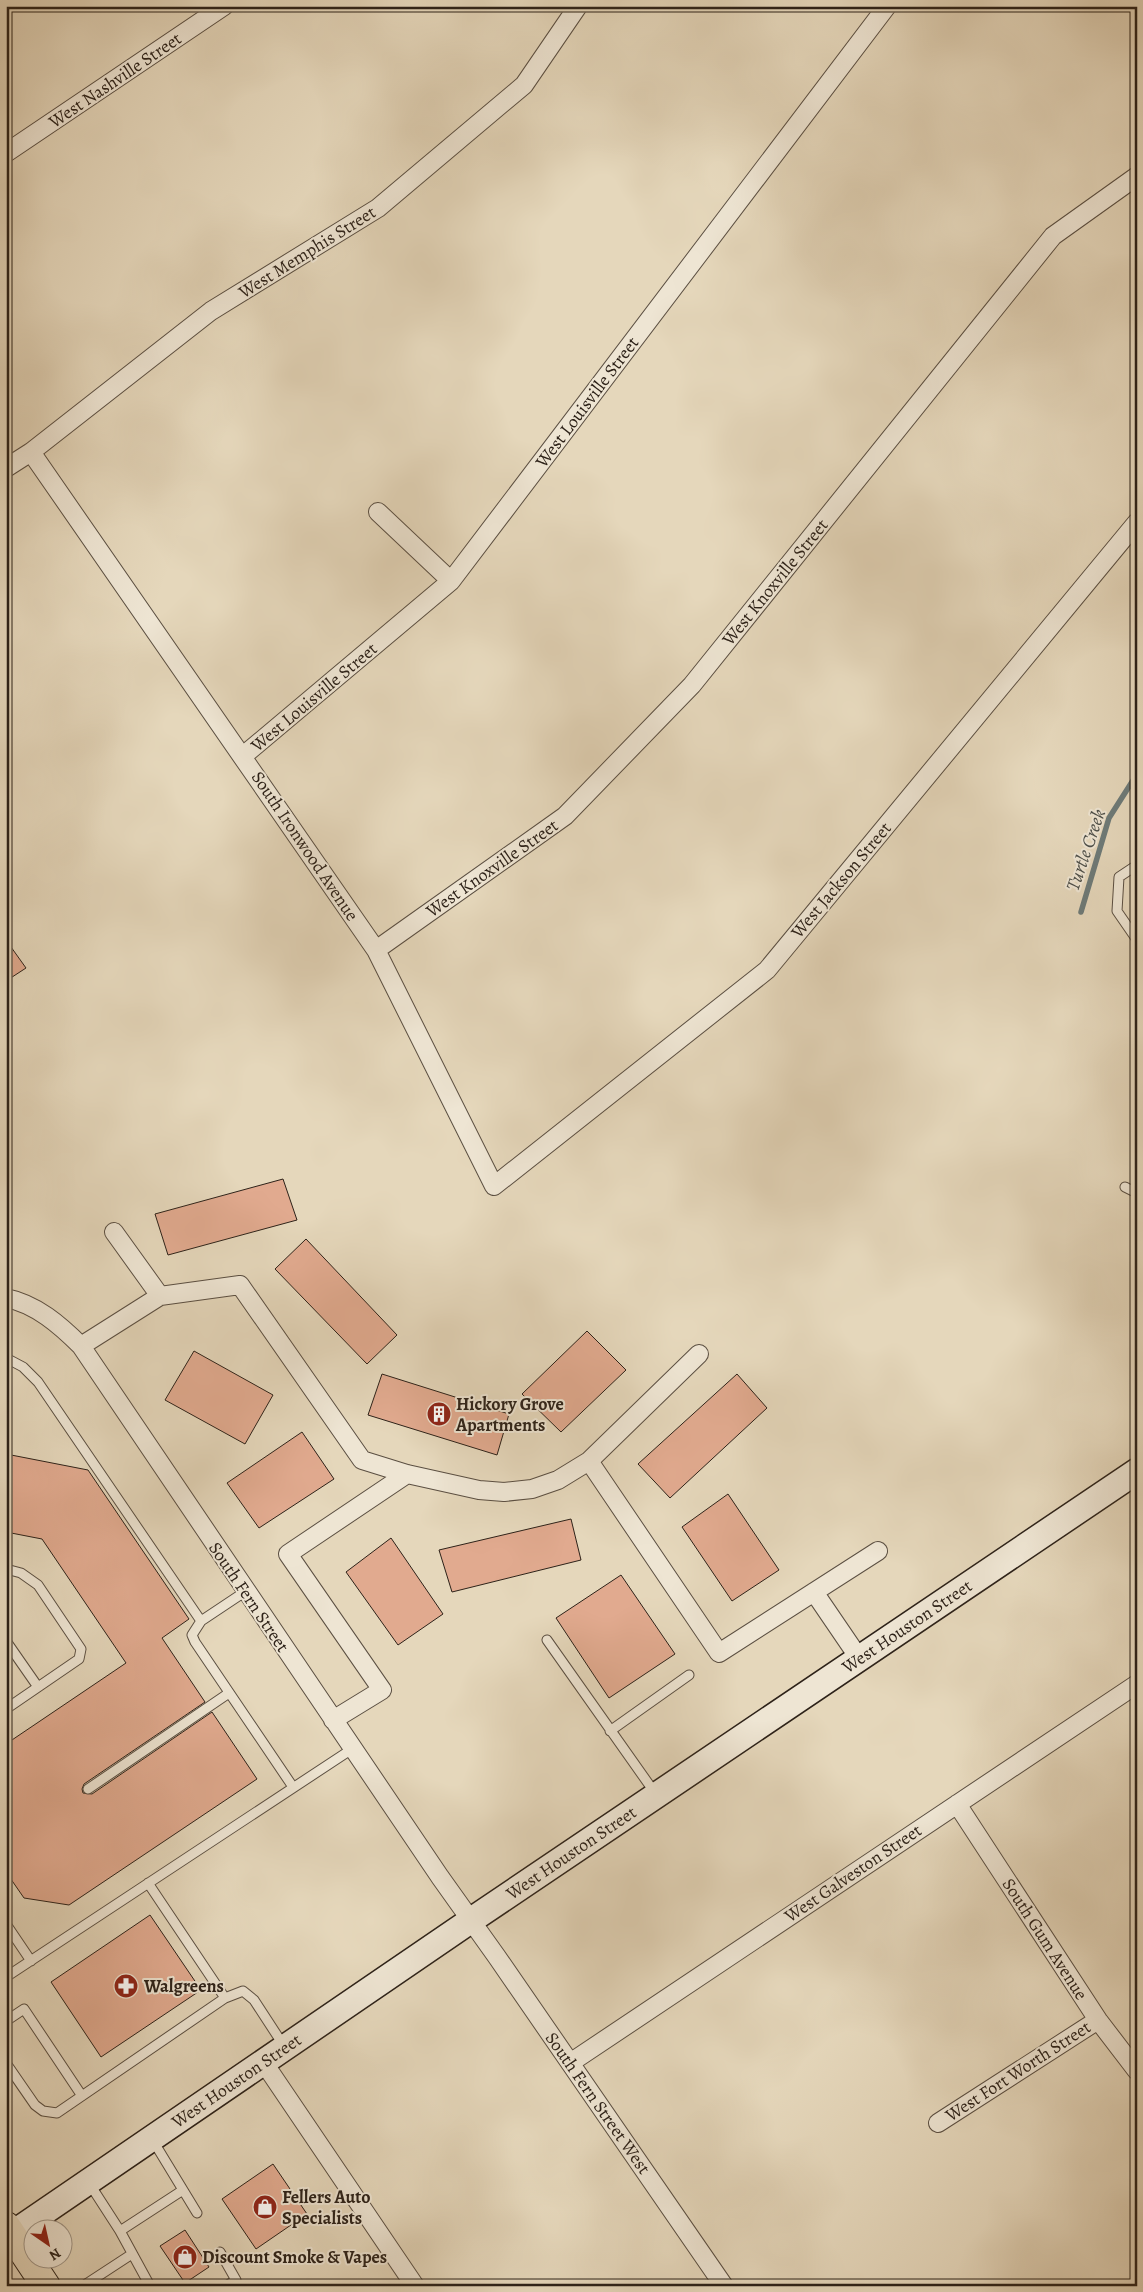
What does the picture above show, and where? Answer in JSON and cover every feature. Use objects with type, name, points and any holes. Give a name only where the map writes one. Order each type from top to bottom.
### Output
[{"type":"main road","name":"West Houston Street","points":[[8,2233],[89,2182],[470,1921],[1137,1471]]},
{"type":"main road","points":[[8,2233],[46,2286]]},
{"type":"street","name":"West Nashville Street","points":[[6,153],[224,6]]},
{"type":"street","name":"West Memphis Street","points":[[6,468],[31,452],[211,311],[378,208],[524,86],[578,6]]},
{"type":"street","name":"West Louisville Street","points":[[243,756],[451,581],[887,6]]},
{"type":"street","name":"West Knoxville Street","points":[[376,950],[565,816],[692,685],[1053,236],[1137,176]]},
{"type":"street","name":"South Ironwood Avenue","points":[[31,452],[376,950],[494,1186]]},
{"type":"street","points":[[378,512],[451,581]]},
{"type":"street","name":"West Jackson Street","points":[[494,1186],[767,970],[1137,522]]},
{"type":"street","points":[[114,1232],[160,1296]]},
{"type":"street","points":[[81,1346],[160,1296],[240,1285],[362,1460],[406,1474],[478,1490],[504,1492],[532,1489],[549,1483],[589,1461],[699,1354]]},
{"type":"street","name":"South Fern Street","points":[[6,1298],[14,1300],[56,1321],[81,1346],[470,1921]]},
{"type":"street","points":[[589,1461],[719,1653],[878,1551]]},
{"type":"street","points":[[333,1720],[382,1690],[288,1554],[406,1474]]},
{"type":"street","points":[[814,1592],[859,1658]]},
{"type":"street","name":"West Galveston Street","points":[[570,2063],[1137,1684]]},
{"type":"street","name":"South Gum Avenue","points":[[957,1804],[1098,2020],[1137,2070]]},
{"type":"street","name":"South Fern Street West","points":[[470,1921],[724,2286]]},
{"type":"street","name":"West Fort Worth Street","points":[[938,2123],[1098,2020]]},
{"type":"street","points":[[264,2063],[415,2286]]},
{"type":"lane","points":[[1137,865],[1118,877],[1117,911],[1137,940]]},
{"type":"lane","points":[[1125,1187],[1137,1193]]},
{"type":"lane","points":[[6,1358],[23,1367],[38,1382],[201,1621]]},
{"type":"lane","points":[[6,1570],[21,1573],[38,1585],[81,1649],[80,1660],[6,1709]]},
{"type":"lane","points":[[246,1592],[201,1621],[192,1635],[293,1787]]},
{"type":"lane","points":[[547,1640],[656,1796]]},
{"type":"lane","points":[[6,1641],[38,1687]]},
{"type":"lane","points":[[610,1731],[690,1675]]},
{"type":"lane","points":[[88,1788],[229,1693]]},
{"type":"lane","points":[[6,1977],[352,1749]]},
{"type":"lane","points":[[148,1884],[224,1998]]},
{"type":"lane","points":[[6,1924],[31,1961]]},
{"type":"lane","points":[[6,2062],[35,2105],[43,2111],[57,2113],[224,1998],[243,1991],[254,2000],[286,2048]]},
{"type":"lane","points":[[6,2022],[24,2010],[82,2096]]},
{"type":"lane","points":[[152,2139],[197,2214]]},
{"type":"lane","points":[[89,2182],[150,2286]]},
{"type":"lane","points":[[120,2232],[182,2190]]},
{"type":"lane","points":[[220,2252],[236,2280],[226,2286]]},
{"type":"lane","points":[[83,2286],[132,2254]]},
{"type":"building","points":[[6,940],[26,968],[6,981]]},
{"type":"building","points":[[283,1179],[297,1220],[168,1255],[155,1214]]},
{"type":"building","points":[[306,1239],[397,1335],[367,1364],[275,1269]]},
{"type":"building","points":[[587,1331],[626,1370],[561,1432],[522,1394]]},
{"type":"building","points":[[194,1351],[273,1395],[245,1444],[165,1400]]},
{"type":"building","name":"Hickory Grove Apartments","points":[[382,1374],[509,1414],[497,1455],[368,1415]]},
{"type":"building","points":[[737,1374],[767,1408],[670,1498],[638,1464]]},
{"type":"building","points":[[302,1432],[334,1479],[259,1528],[227,1483]]},
{"type":"building","points":[[6,1454],[88,1470],[189,1619],[162,1638],[205,1702],[84,1784],[83,1793],[92,1794],[212,1712],[257,1779],[69,1905],[24,1898],[6,1872],[6,1744],[126,1663],[42,1539],[6,1532]]},
{"type":"building","points":[[728,1494],[779,1570],[732,1601],[682,1527]]},
{"type":"building","points":[[571,1519],[581,1560],[452,1592],[439,1550]]},
{"type":"building","points":[[391,1538],[443,1614],[398,1645],[346,1572]]},
{"type":"building","points":[[621,1575],[675,1654],[609,1698],[556,1618]]},
{"type":"building","name":"Walgreens","points":[[150,1915],[201,1990],[101,2057],[51,1982]]},
{"type":"building","name":"Fellers Auto Specialists","points":[[273,2164],[307,2214],[256,2249],[222,2199]]},
{"type":"building","name":"Discount Smoke & Vapes","points":[[185,2230],[209,2267],[185,2283],[160,2246]]},
{"type":"waterway","name":"Turtle Creek","points":[[1081,912],[1109,818],[1137,774]]},
{"type":"place","name":"Hickory Grove Apartments","points":[[439,1414]]},
{"type":"place","name":"Walgreens","points":[[126,1986]]},
{"type":"place","name":"Fellers Auto Specialists","points":[[265,2207]]},
{"type":"place","name":"Discount Smoke & Vapes","points":[[185,2257]]}]
